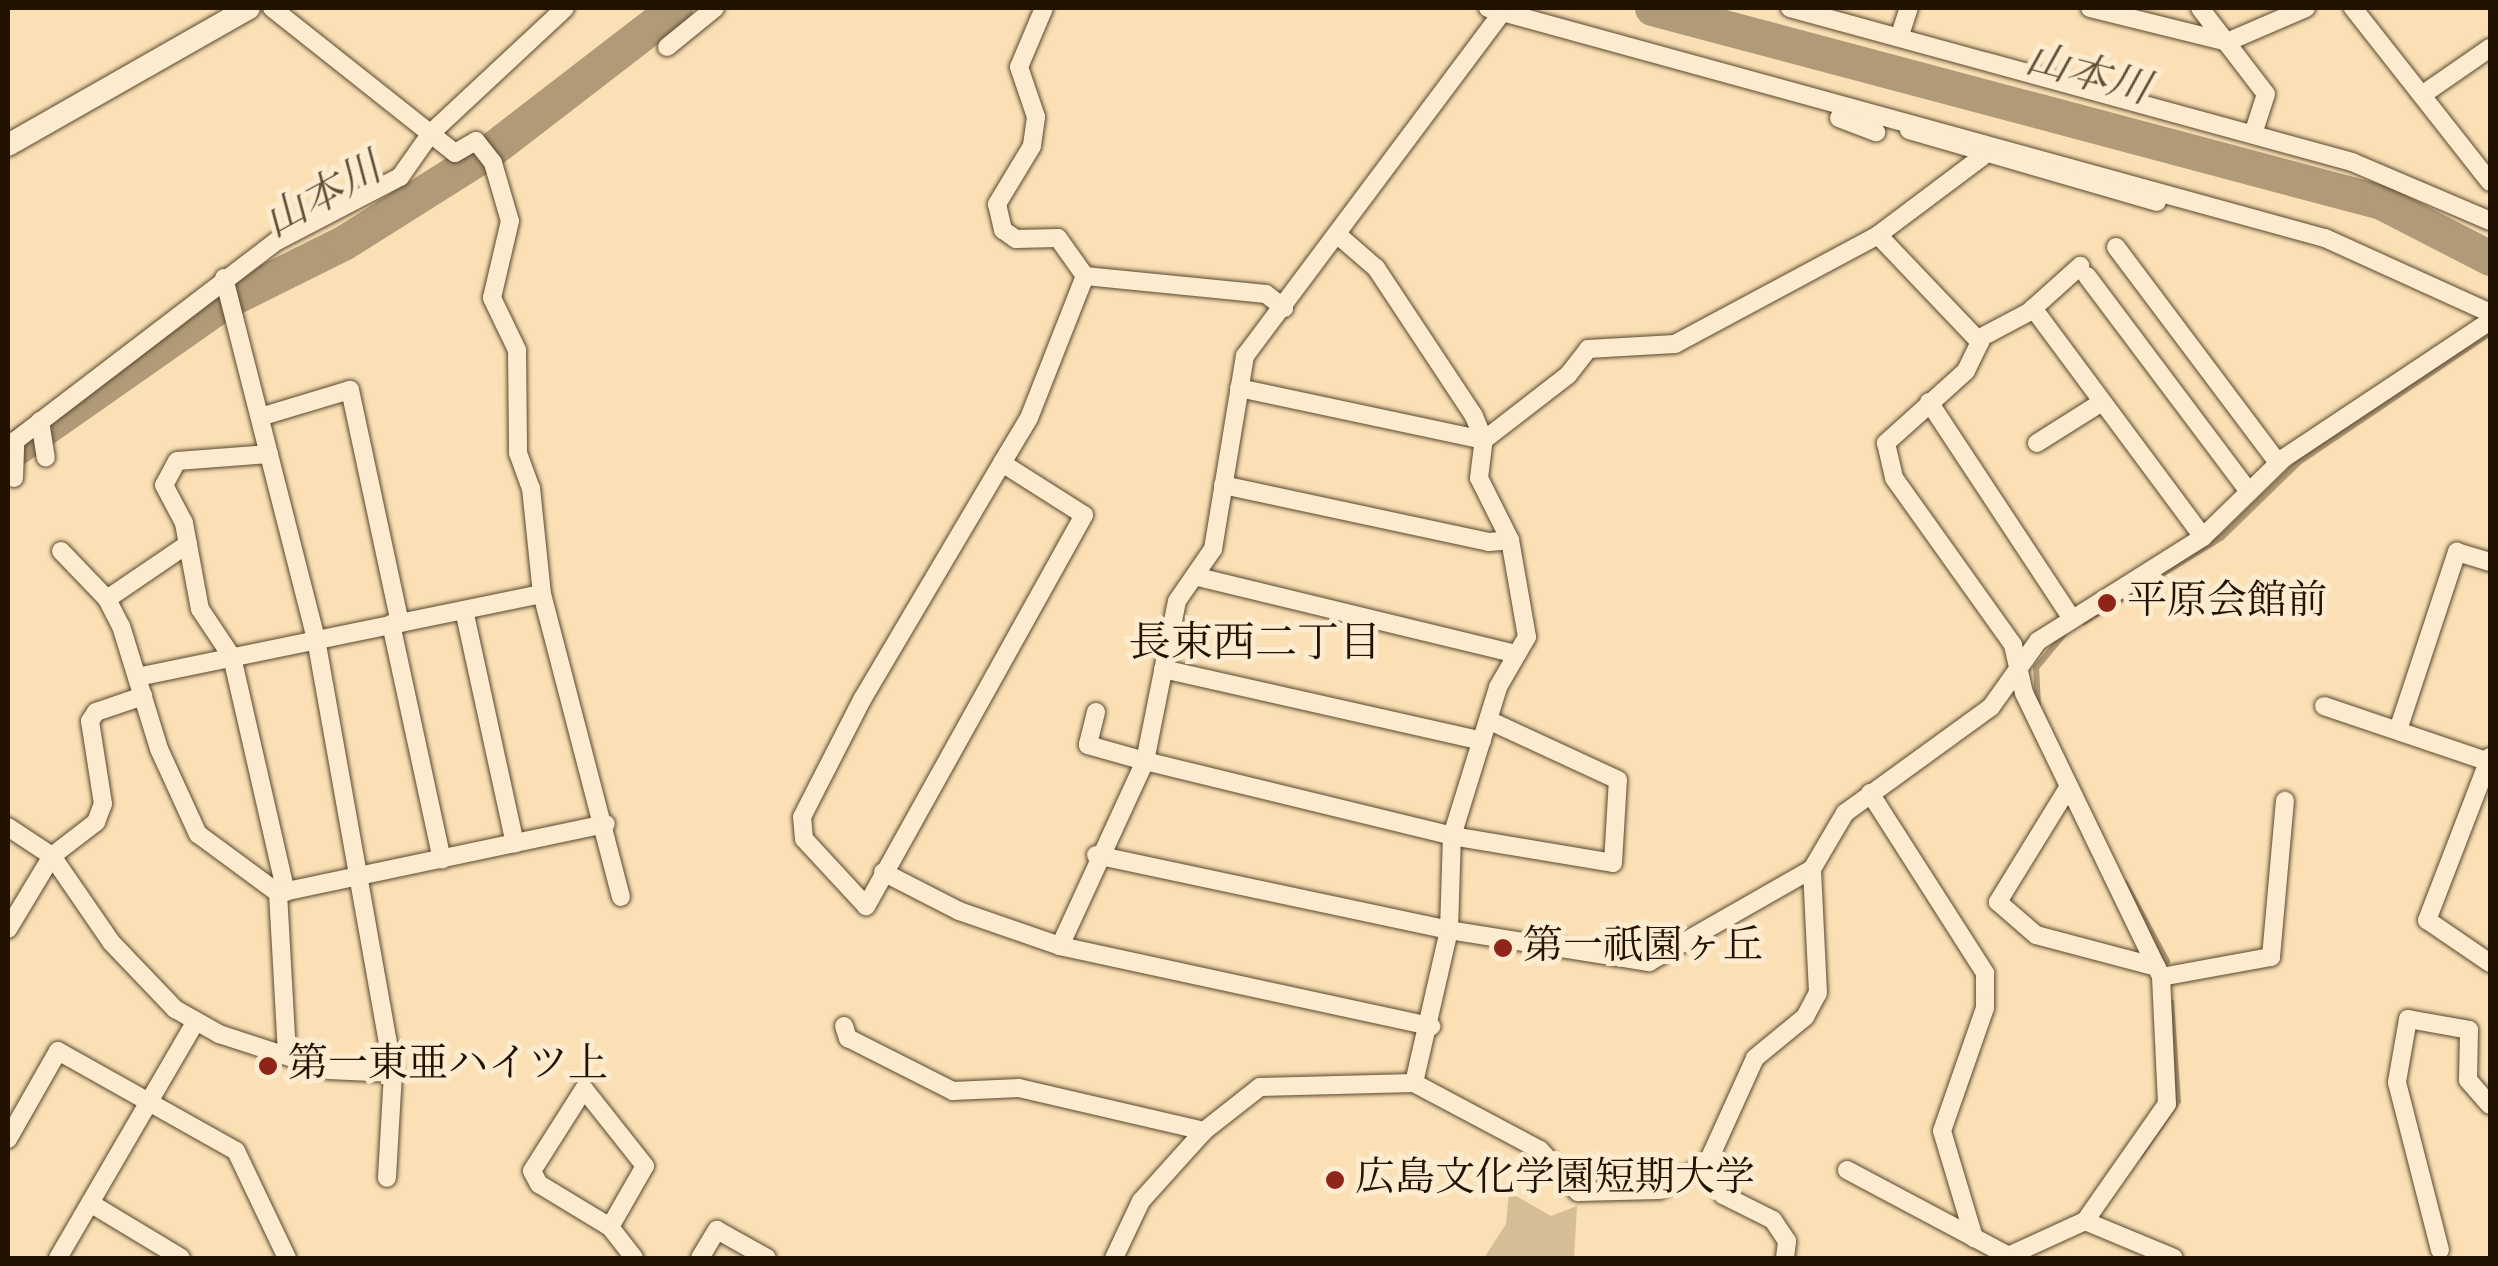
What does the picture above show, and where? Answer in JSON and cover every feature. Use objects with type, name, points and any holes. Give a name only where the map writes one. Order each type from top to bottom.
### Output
[{"type":"street","points":[[8,145],[249,8]]},
{"type":"street","points":[[272,8],[455,153],[479,144],[493,163],[510,222],[492,298],[517,350],[518,453],[532,488],[542,594],[606,824],[621,896]]},
{"type":"street","points":[[14,478],[15,441],[224,278],[400,178],[431,133],[565,8]]},
{"type":"street","points":[[667,47],[715,8]]},
{"type":"street","points":[[1044,8],[1019,68],[1036,116],[1032,146],[995,218],[1016,239],[1058,238],[1085,276],[1266,294],[1284,308]]},
{"type":"street","points":[[1790,8],[1900,35],[2352,162],[2489,216]]},
{"type":"street","points":[[1900,35],[1908,8]]},
{"type":"street","points":[[2090,8],[2226,42],[2306,8]]},
{"type":"street","points":[[2200,8],[2266,94],[2253,134]]},
{"type":"street","points":[[2354,8],[2490,182]]},
{"type":"street","points":[[1060,946],[1096,855],[1144,762],[1177,601],[1198,577],[1213,549],[1244,356],[1339,236],[1495,10],[1982,157],[2174,207],[2196,200]]},
{"type":"street","points":[[2422,95],[2490,48]]},
{"type":"street","points":[[1839,118],[1876,123],[2196,200],[2362,252],[2490,313]]},
{"type":"street","points":[[1240,388],[1484,440],[1568,375],[1588,348],[1675,344],[1878,235],[1982,157]]},
{"type":"street","points":[[1878,235],[1978,339]]},
{"type":"street","points":[[1339,236],[1376,268],[1484,440],[1479,478],[1510,540],[1527,637],[1488,720],[1452,836],[1450,930],[1431,1026],[1414,1083]]},
{"type":"street","points":[[2116,247],[2278,463]]},
{"type":"street","points":[[1847,1170],[2005,1257],[2085,1221],[2167,1104],[2159,972],[2068,788],[2018,669],[2013,645],[1894,478],[1886,443],[1966,371],[1978,339],[2033,308],[2084,271],[2249,492]]},
{"type":"street","points":[[1002,463],[1084,515],[866,906],[846,894],[804,839],[802,817],[1002,463],[1029,418],[1085,276]]},
{"type":"street","points":[[224,278],[316,639],[393,1073],[387,1178]]},
{"type":"street","points":[[2033,308],[2203,536]]},
{"type":"street","points":[[1096,855],[1450,930],[1650,962],[1812,870],[1846,813],[1991,707],[2018,669],[2071,617],[2203,536],[2278,463],[2490,321]]},
{"type":"street","points":[[260,417],[350,390],[442,860]]},
{"type":"street","points":[[1930,402],[2071,617]]},
{"type":"street","points":[[2037,443],[2102,402]]},
{"type":"street","points":[[40,420],[46,458]]},
{"type":"street","points":[[269,454],[177,461],[164,485],[188,544],[200,609],[232,657],[282,892],[287,1056]]},
{"type":"street","points":[[1223,486],[1488,542],[1510,540]]},
{"type":"street","points":[[107,598],[188,544]]},
{"type":"street","points":[[60,551],[107,598],[198,834],[282,892],[606,824]]},
{"type":"street","points":[[2398,730],[2458,552],[2490,562]]},
{"type":"street","points":[[1198,577],[1517,654]]},
{"type":"street","points":[[137,677],[542,594]]},
{"type":"street","points":[[464,610],[515,844]]},
{"type":"street","points":[[1163,669],[1482,740]]},
{"type":"street","points":[[8,930],[52,856],[96,822],[103,804],[90,721],[96,712],[143,696]]},
{"type":"street","points":[[2324,706],[2490,760],[2483,808],[2427,920],[2490,963]]},
{"type":"street","points":[[1096,712],[1088,745],[1144,762],[1452,836],[1613,863],[1618,780],[1488,720]]},
{"type":"street","points":[[2068,788],[1998,902],[2036,935],[2159,972],[2270,957],[2285,801]]},
{"type":"street","points":[[1870,793],[1985,974],[1985,1008],[1942,1131],[1974,1238]]},
{"type":"street","points":[[8,827],[52,856],[111,942],[196,1021],[329,1070],[393,1073]]},
{"type":"street","points":[[1114,1258],[1142,1202],[1204,1131],[1277,1081],[1414,1083],[1540,1150],[1578,1192],[1659,1190],[1707,1164],[1755,1058],[1805,1017],[1818,993],[1812,870]]},
{"type":"street","points":[[883,872],[959,911],[1060,946],[1431,1026]]},
{"type":"street","points":[[2440,1250],[2397,1082],[2408,1019],[2469,1030],[2468,1080],[2490,1104]]},
{"type":"street","points":[[58,1258],[196,1021]]},
{"type":"street","points":[[844,1026],[848,1038],[953,1091],[1019,1088],[1204,1131]]},
{"type":"street","points":[[8,1139],[58,1051],[236,1151],[287,1258]]},
{"type":"street","points":[[610,1227],[644,1166],[584,1089],[532,1170],[539,1184],[610,1227],[634,1258]]},
{"type":"street","points":[[1707,1164],[1722,1195],[1772,1220],[1786,1240],[1784,1258]]},
{"type":"street","points":[[90,1203],[180,1258]]},
{"type":"street","points":[[2085,1221],[2174,1258]]},
{"type":"street","points":[[700,1258],[717,1230],[766,1258]]},
{"type":"shaded area","points":[[1509,1192],[1551,1216],[1577,1206],[1574,1258],[1484,1258],[1506,1224]]},
{"type":"waterway","points":[[13,450],[224,302],[343,243],[492,149],[675,8]]},
{"type":"waterway","name":"山本川","points":[[1652,8],[2381,202],[2490,258]]},
{"type":"waterway","points":[[2084,622],[2222,537],[2299,462],[2490,333]]},
{"type":"waterway","points":[[2038,705],[2036,668],[2064,634]]},
{"type":"waterway","points":[[2125,883],[2167,961]]},
{"type":"waterway","points":[[2140,1156],[2178,1101],[2171,1002]]},
{"type":"place","name":"平原会館前","points":[[2107,603]]},
{"type":"place","name":"第一祇園ヶ丘","points":[[1503,948]]},
{"type":"place","name":"第一東亜ハイツ上","points":[[268,1066]]},
{"type":"place","name":"広島文化学園短期大学","points":[[1335,1180]]},
{"type":"district","name":"長束西二丁目","points":[[1255,646]]}]
